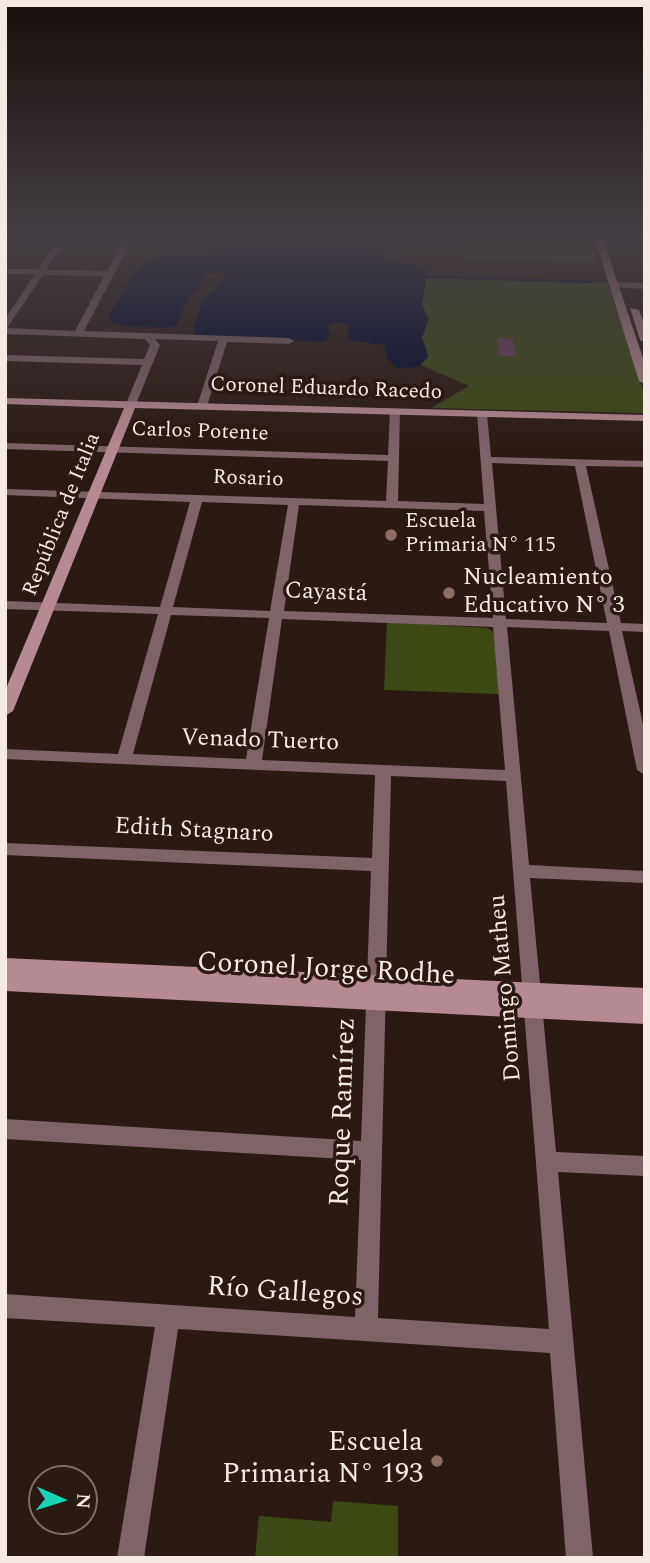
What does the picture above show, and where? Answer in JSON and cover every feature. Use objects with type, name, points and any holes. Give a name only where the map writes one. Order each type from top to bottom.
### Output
[{"type":"main road","points":[[626,309],[644,378]]},
{"type":"main road","points":[[631,309],[645,340]]},
{"type":"main road","name":"Coronel Eduardo Racedo","points":[[5,401],[645,418]]},
{"type":"main road","name":"República de Italia","points":[[5,711],[131,404]]},
{"type":"main road","name":"Coronel Jorge Rodhe","points":[[5,966],[376,993]]},
{"type":"main road","name":"Coronel Jorge Rodhe","points":[[5,982],[532,1000],[645,997]]},
{"type":"main road","name":"Coronel Jorge Rodhe","points":[[532,1000],[645,1015]]},
{"type":"street","points":[[17,309],[5,329],[289,341]]},
{"type":"street","points":[[78,333],[91,309]]},
{"type":"street","name":"República de Italia","points":[[131,404],[155,345],[148,337]]},
{"type":"street","points":[[202,406],[223,339]]},
{"type":"street","points":[[5,358],[148,362]]},
{"type":"street","points":[[392,504],[395,411]]},
{"type":"street","name":"Domingo Matheu","points":[[482,414],[580,1558]]},
{"type":"street","name":"Carlos Potente","points":[[5,446],[394,458]]},
{"type":"street","points":[[486,460],[645,464]]},
{"type":"street","points":[[580,463],[645,770]]},
{"type":"street","name":"Rosario","points":[[5,492],[490,508]]},
{"type":"street","points":[[124,759],[197,498]]},
{"type":"street","points":[[253,765],[294,501]]},
{"type":"street","name":"Cayastá","points":[[5,605],[645,628]]},
{"type":"street","name":"Venado Tuerto","points":[[5,754],[513,776]]},
{"type":"street","name":"Roque Ramírez","points":[[366,1329],[383,770]]},
{"type":"street","name":"Edith Stagnaro","points":[[5,849],[380,865]]},
{"type":"street","points":[[521,871],[645,877]]},
{"type":"street","points":[[5,1129],[372,1151]]},
{"type":"street","points":[[546,1161],[645,1166]]},
{"type":"street","name":"Río Gallegos","points":[[5,1306],[562,1342]]},
{"type":"street","points":[[131,1558],[168,1317]]},
{"type":"green space","points":[[422,309],[616,309],[645,397],[645,413],[431,408],[469,386],[421,365],[428,354],[422,338]]},
{"type":"green space","points":[[387,622],[488,628],[494,633],[499,694],[384,690]]},
{"type":"green space","points":[[333,1501],[398,1506],[398,1558],[255,1558],[259,1516],[331,1522]]},
{"type":"water","points":[[113,309],[184,309],[177,325],[166,328],[124,326],[108,317]]},
{"type":"water","points":[[200,309],[424,309],[429,319],[422,338],[428,357],[418,367],[397,368],[387,358],[385,345],[348,340],[349,325],[343,322],[327,325],[331,336],[324,342],[196,336],[193,330]]},
{"type":"building","points":[[497,338],[513,339],[516,356],[499,356]]},
{"type":"place","name":"Escuela Primaria N° 115","points":[[391,535]]},
{"type":"place","name":"Nucleamiento Educativo N° 3","points":[[449,593]]},
{"type":"place","name":"Escuela Primaria N° 193","points":[[437,1461]]}]
